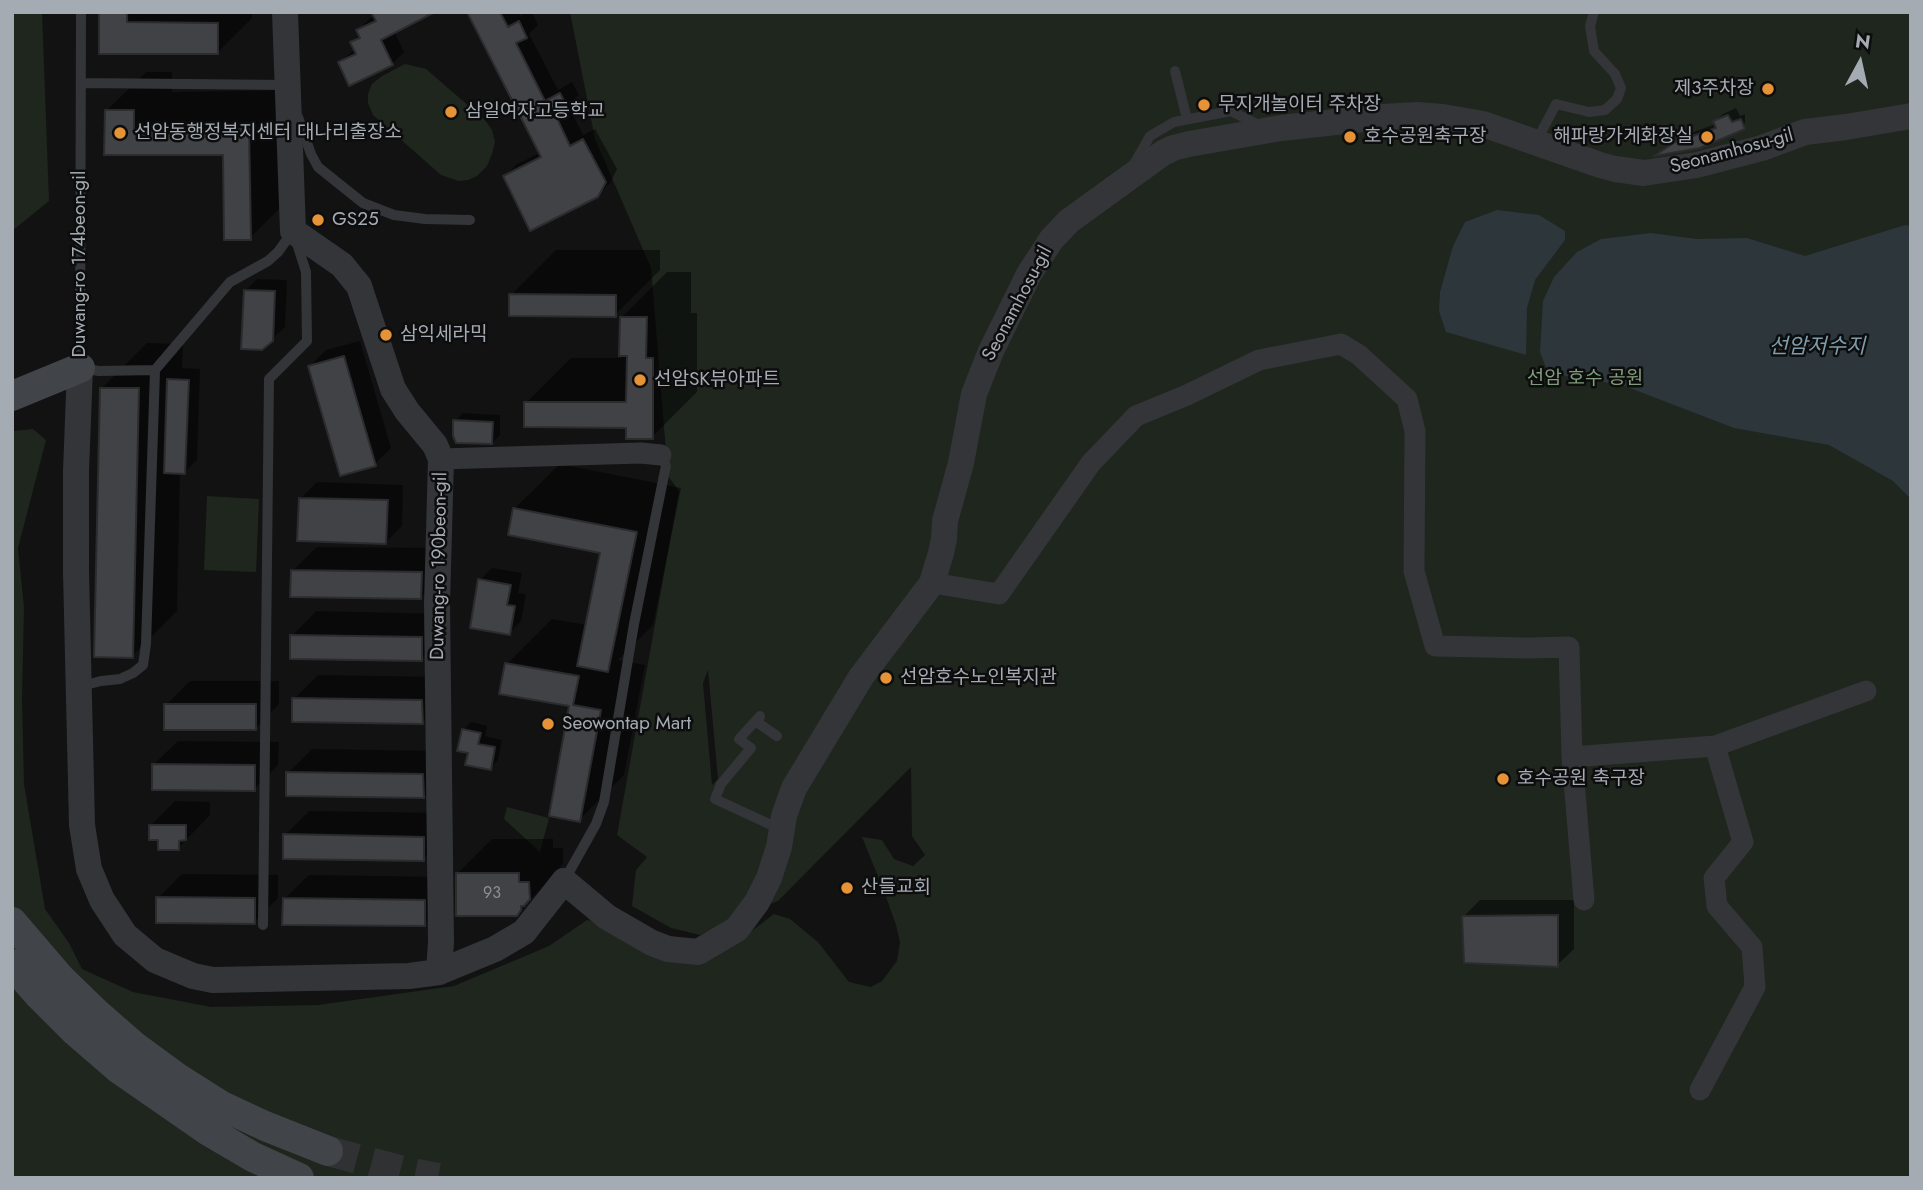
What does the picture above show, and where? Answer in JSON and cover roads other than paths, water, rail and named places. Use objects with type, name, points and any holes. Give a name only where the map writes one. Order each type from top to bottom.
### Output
[{"type":"main road","points":[[12,396],[80,368]]},
{"type":"main road","points":[[12,904],[38,949],[60,978]]},
{"type":"main road","points":[[12,922],[60,978],[134,1046],[220,1105],[328,1151]]},
{"type":"main road","points":[[12,964],[75,1031]]},
{"type":"main road","points":[[12,972],[119,1069],[166,1103],[253,1157],[299,1178]]},
{"type":"street","points":[[285,12],[293,232]]},
{"type":"street","name":"Seonamhosu-gil","points":[[564,881],[607,917],[652,943],[668,949],[698,952],[737,929],[757,902],[769,878],[779,847],[784,816],[794,788],[854,688],[932,583],[941,554],[945,521],[961,463],[974,394],[991,351],[1030,275],[1051,240],[1069,221],[1173,148],[1270,130],[1417,115],[1483,124],[1609,168],[1644,173],[1697,165],[1762,148],[1805,132],[1911,116]]},
{"type":"street","name":"Duwang-ro 190beon-gil","points":[[293,232],[342,265],[359,286],[393,389],[435,445],[441,459],[437,604],[441,942],[439,972]]},
{"type":"street","points":[[932,583],[999,594],[1091,463],[1136,416],[1259,360],[1340,344],[1359,355],[1407,399],[1415,431],[1414,571],[1435,646],[1569,647],[1572,757],[1584,900]]},
{"type":"street","points":[[80,368],[76,471],[82,825],[89,869],[102,901],[125,935],[155,960],[193,976],[213,980],[409,976],[439,972],[495,949],[524,932],[564,881]]},
{"type":"street","points":[[441,459],[641,453],[661,455]]},
{"type":"street","points":[[1572,757],[1714,746],[1866,691]]},
{"type":"street","points":[[1700,1090],[1755,987],[1752,947],[1717,906],[1714,878],[1743,842],[1714,746]]},
{"type":"lane","name":"Duwang-ro 174beon-gil","points":[[82,12],[80,368],[99,371],[155,370]]},
{"type":"lane","points":[[1536,142],[1556,104],[1589,112],[1605,110],[1618,99],[1621,88],[1615,74],[1594,51],[1590,26],[1594,12]]},
{"type":"lane","points":[[1175,72],[1187,120]]},
{"type":"lane","points":[[81,83],[288,85],[311,154],[318,167],[352,195],[363,203],[394,215],[470,220]]},
{"type":"lane","points":[[1123,181],[1150,136],[1174,122],[1231,111],[1270,130]]},
{"type":"lane","points":[[78,687],[101,681],[120,680],[143,665],[146,644],[155,370],[230,282],[268,261],[293,232]]},
{"type":"lane","points":[[263,925],[269,379],[307,341],[306,272],[293,232]]},
{"type":"lane","points":[[564,881],[596,824],[604,802],[634,624],[666,466],[661,455]]},
{"type":"lane","points":[[778,736],[758,723],[761,716],[739,739],[751,748],[721,784],[716,799],[782,830]]},
{"type":"water","points":[[1497,210],[1539,215],[1565,231],[1565,240],[1535,280],[1527,308],[1526,355],[1446,332],[1439,311],[1440,292],[1453,246],[1465,222]]},
{"type":"water","name":"선암저수지","points":[[1905,225],[1911,226],[1911,499],[1893,481],[1829,445],[1734,428],[1622,385],[1548,373],[1540,352],[1543,301],[1554,277],[1577,252],[1601,239],[1651,233],[1697,239],[1747,238],[1805,256]]},
{"type":"tunnel","points":[[328,1151],[438,1178]]},
{"type":"place","name":"제3주차장","points":[[1768,89]]},
{"type":"place","name":"무지개놀이터 주차장","points":[[1204,105]]},
{"type":"place","name":"삼일여자고등학교","points":[[451,112]]},
{"type":"place","name":"선암동행정복지센터 대나리출장소","points":[[120,133]]},
{"type":"place","name":"호수공원축구장","points":[[1350,137]]},
{"type":"place","name":"해파랑가게화장실","points":[[1707,137]]},
{"type":"place","name":"GS25","points":[[318,220]]},
{"type":"place","name":"삼익세라믹","points":[[386,335]]},
{"type":"place","name":"선암SK뷰아파트","points":[[640,380]]},
{"type":"place","name":"선암호수노인복지관","points":[[886,678]]},
{"type":"place","name":"Seowontap Mart","points":[[548,724]]},
{"type":"place","name":"호수공원 축구장","points":[[1503,779]]},
{"type":"place","name":"산들교회","points":[[847,888]]},
{"type":"park label","name":"선암 호수 공원","points":[[1585,379]]}]
